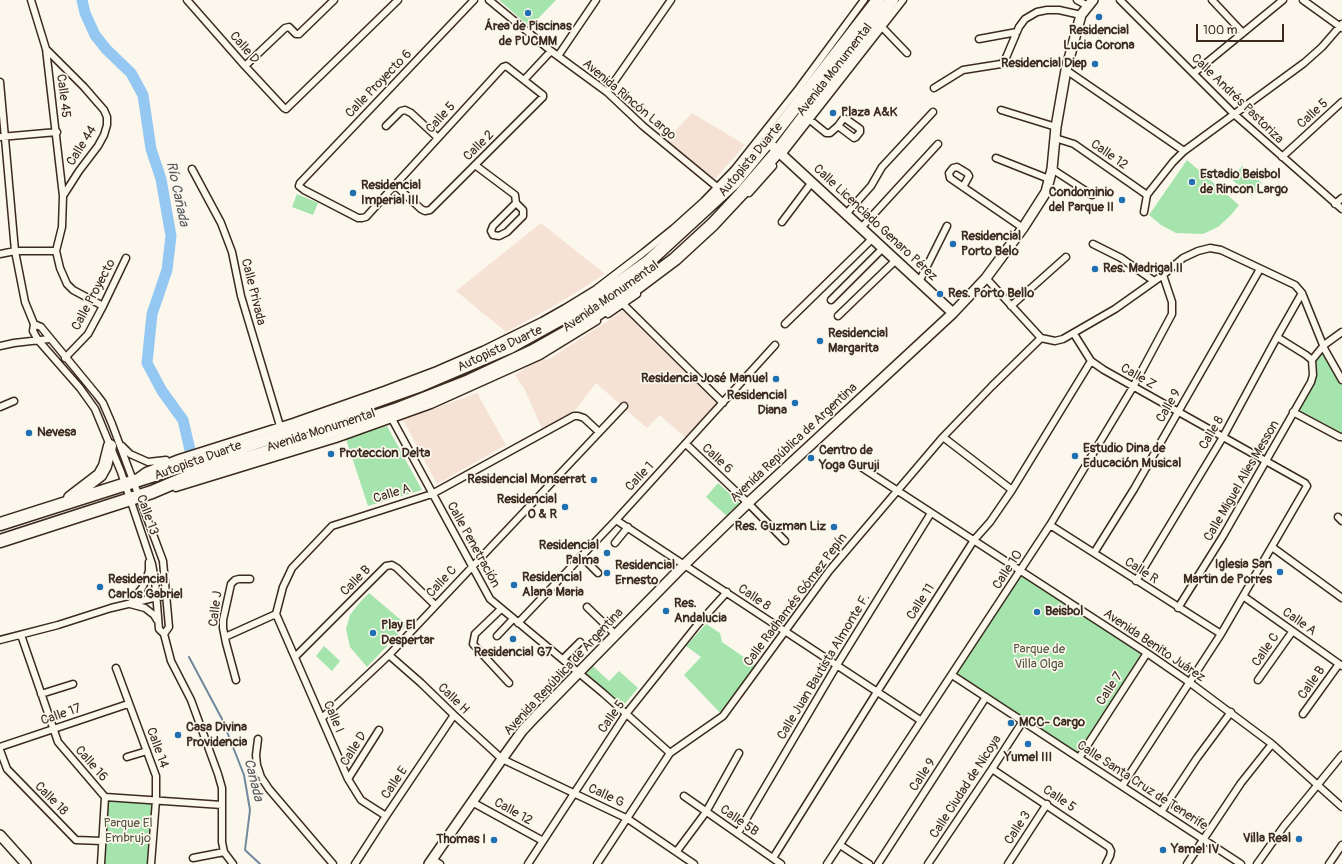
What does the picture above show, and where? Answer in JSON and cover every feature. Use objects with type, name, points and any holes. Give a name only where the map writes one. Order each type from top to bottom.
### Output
[{"type":"highway","name":"Autopista Duarte","points":[[0,524],[129,484],[272,432],[421,385],[463,361],[484,359],[510,347],[593,301],[648,262],[735,182],[768,142],[878,0]]},
{"type":"highway","name":"Autopista Duarte","points":[[0,541],[135,498],[192,475],[306,440],[395,410],[468,381],[533,351],[590,319],[639,286],[675,259],[713,224],[781,153],[892,0]]},
{"type":"highway","points":[[664,247],[674,228],[689,224]]},
{"type":"highway","points":[[463,361],[484,359]]},
{"type":"highway","points":[[61,504],[80,492],[100,475],[115,445]]},
{"type":"main road","name":"Avenida República de Argentina","points":[[434,862],[472,802],[522,730],[685,564],[748,503],[953,314],[986,278],[1046,192],[1052,169],[1056,127],[1066,70],[1081,15],[1091,3]]},
{"type":"main road","name":"Calle Licenciado Genaro Pérez","points":[[768,142],[953,314]]},
{"type":"main road","points":[[0,835],[26,864]]},
{"type":"street","name":"Calle 45","points":[[31,0],[46,49],[64,196]]},
{"type":"street","name":"Calle D","points":[[186,0],[285,109],[289,108],[398,0]]},
{"type":"street","points":[[245,66],[285,28],[289,26],[296,34],[300,34],[334,0]]},
{"type":"street","name":"Calle Proyecto 6","points":[[300,183],[474,0]]},
{"type":"street","name":"Avenida Rincón Largo","points":[[489,0],[551,52],[607,92],[643,126],[717,187]]},
{"type":"street","points":[[558,56],[596,0]]},
{"type":"street","points":[[607,92],[670,0]]},
{"type":"street","name":"Avenida Monumental","points":[[463,361],[565,308],[596,289],[674,228],[734,170],[760,139],[864,0]]},
{"type":"street","name":"Avenida Monumental","points":[[135,498],[336,440],[392,419],[437,402],[540,356],[583,330],[655,281],[695,248],[731,213],[810,120],[903,0]]},
{"type":"street","points":[[1077,0],[1091,3]]},
{"type":"street","name":"Calle Andrés Pastoriza","points":[[1120,0],[1234,114],[1282,158],[1342,209]]},
{"type":"street","points":[[1212,0],[1243,33]]},
{"type":"street","points":[[1194,73],[1283,0]]},
{"type":"street","points":[[1144,212],[1147,195],[1173,162],[1184,151],[1304,63],[1322,47],[1341,26],[1303,0]]},
{"type":"street","points":[[934,88],[963,70],[1001,64],[1005,60],[1017,32],[1025,19],[1037,12],[1059,10],[1081,15]]},
{"type":"street","points":[[882,27],[907,54]]},
{"type":"street","points":[[979,40],[1017,32]]},
{"type":"street","name":"Calle 44","points":[[46,49],[84,87],[104,110],[107,117],[107,125],[98,146],[79,171],[64,196],[62,227],[56,251],[60,268],[67,284],[82,296],[103,306]]},
{"type":"street","points":[[524,80],[551,52]]},
{"type":"street","name":"Calle 5","points":[[300,183],[299,186],[304,190],[358,218],[366,217],[503,67],[506,66],[524,80]]},
{"type":"street","points":[[1066,70],[1184,151]]},
{"type":"street","name":"Calle 2","points":[[395,184],[421,209],[428,211],[543,97],[543,95],[524,80]]},
{"type":"street","points":[[0,82],[2,137],[15,252],[25,302],[34,324],[33,331],[38,340],[90,400],[103,428],[115,445],[129,484]]},
{"type":"street","name":"Calle 5","points":[[1282,158],[1342,102]]},
{"type":"street","points":[[386,126],[401,111],[405,110],[438,138]]},
{"type":"street","points":[[1001,110],[1056,127]]},
{"type":"street","points":[[846,214],[871,186],[882,167],[933,112]]},
{"type":"street","points":[[810,120],[826,133],[830,133],[838,126]]},
{"type":"street","points":[[2,137],[56,132]]},
{"type":"street","name":"Calle 12","points":[[1055,138],[1074,144],[1147,195]]},
{"type":"street","points":[[861,228],[938,144]]},
{"type":"street","points":[[996,158],[1050,179]]},
{"type":"street","points":[[475,165],[515,195],[516,203],[523,210],[524,216],[507,232],[499,236],[493,236],[491,231],[493,226],[516,203]]},
{"type":"street","name":"Calle Privada","points":[[192,169],[221,223],[232,252],[272,432]]},
{"type":"street","points":[[1052,169],[1092,195]]},
{"type":"street","points":[[782,222],[812,182]]},
{"type":"street","points":[[963,187],[1022,228]]},
{"type":"street","points":[[1335,204],[1342,198]]},
{"type":"street","points":[[919,282],[947,226]]},
{"type":"street","points":[[785,324],[873,238]]},
{"type":"street","points":[[1093,244],[1121,258],[1154,281]]},
{"type":"street","points":[[831,300],[883,248]]},
{"type":"street","points":[[986,278],[1041,338],[1055,341],[1074,334],[1115,309],[1163,275],[1183,258],[1198,251],[1210,248],[1221,250],[1295,284],[1302,294],[1324,345],[1342,380]]},
{"type":"street","points":[[0,254],[56,251]]},
{"type":"street","points":[[1011,306],[1066,257]]},
{"type":"street","name":"Calle Proyecto","points":[[65,358],[88,334],[126,258]]},
{"type":"street","points":[[838,316],[896,260]]},
{"type":"street","name":"Calle 9","points":[[1094,553],[1134,489],[1260,269]]},
{"type":"street","name":"Calle 10","points":[[827,864],[920,720],[952,675],[1021,571],[1133,387],[1172,314],[1172,302],[1163,275]]},
{"type":"street","name":"Calle 8","points":[[1136,581],[1223,437],[1302,294]]},
{"type":"street","points":[[623,304],[723,403]]},
{"type":"street","points":[[34,324],[41,327],[103,403],[112,424],[115,445],[129,484],[163,561],[169,627],[164,634]]},
{"type":"street","points":[[1277,337],[1312,360],[1324,345],[1342,332]]},
{"type":"street","name":"Calle Z","points":[[1074,334],[1091,361],[1133,387],[1305,483],[1307,486],[1272,547]]},
{"type":"street","name":"Calle Radhamés Gómez Pepín","points":[[597,864],[670,753],[723,716],[829,571],[943,437],[1041,338]]},
{"type":"street","points":[[0,346],[50,339]]},
{"type":"street","name":"Calle 1","points":[[497,636],[516,621],[616,520],[775,345]]},
{"type":"street","name":"Calle Miguel Alies Messon","points":[[1178,608],[1223,536],[1311,382],[1313,368],[1312,360]]},
{"type":"street","name":"Calle 11","points":[[773,858],[974,540],[990,522],[1012,490],[1091,361]]},
{"type":"street","points":[[0,407],[14,402]]},
{"type":"street","name":"Calle C","points":[[322,718],[389,655],[624,406]]},
{"type":"street","points":[[1293,412],[1342,437]]},
{"type":"street","name":"Calle A","points":[[276,614],[283,587],[292,568],[332,526],[432,494],[574,416],[584,418],[599,432]]},
{"type":"street","name":"Calle Penetración","points":[[392,419],[487,596],[579,673],[670,753]]},
{"type":"street","points":[[103,428],[112,424]]},
{"type":"street","name":"Avenida Monumental","points":[[115,445],[148,462],[159,462],[179,458],[272,432]]},
{"type":"street","points":[[943,437],[1012,490]]},
{"type":"street","name":"Calle 6","points":[[686,444],[748,503],[785,541]]},
{"type":"street","name":"Avenida Monumental","points":[[129,484],[146,471],[179,458]]},
{"type":"street","name":"Avenida Benito Juárez","points":[[861,468],[974,540],[1190,682],[1272,744],[1342,807]]},
{"type":"street","name":"Calle 13","points":[[129,484],[135,498],[149,553]]},
{"type":"street","name":"Calle Juan Bautista Almonte F.","points":[[738,834],[837,665],[931,513]]},
{"type":"street","name":"Calle 8","points":[[616,520],[920,720]]},
{"type":"street","name":"Calle R","points":[[1050,525],[1221,634]]},
{"type":"street","points":[[615,543],[628,527]]},
{"type":"street","points":[[1122,786],[1221,634],[1272,547],[1342,598]]},
{"type":"street","points":[[149,553],[155,580],[159,629],[164,634],[171,661],[191,700],[213,756],[222,788],[222,833],[224,852],[233,864]]},
{"type":"street","points":[[130,604],[142,588],[149,571],[149,553]]},
{"type":"street","points":[[581,556],[598,573]]},
{"type":"street","name":"Calle B","points":[[295,658],[386,566],[392,565],[397,568],[435,605]]},
{"type":"street","name":"Calle J","points":[[236,680],[223,628],[224,620],[231,584],[235,580],[250,579]]},
{"type":"street","name":"Calle 5","points":[[528,864],[626,714],[698,624],[727,592]]},
{"type":"street","points":[[0,640],[166,595]]},
{"type":"street","name":"Calle A","points":[[1243,596],[1340,665]]},
{"type":"street","points":[[130,604],[150,611],[158,623]]},
{"type":"street","points":[[587,607],[616,635]]},
{"type":"street","points":[[501,609],[475,634],[473,644],[509,683]]},
{"type":"street","points":[[225,637],[276,614]]},
{"type":"street","name":"Calle I","points":[[276,614],[348,779],[361,800],[386,816]]},
{"type":"street","name":"Calle C","points":[[1258,680],[1292,632]]},
{"type":"street","name":"Calle 16","points":[[21,635],[40,694],[58,742],[105,797],[222,805]]},
{"type":"street","points":[[563,660],[580,642]]},
{"type":"street","name":"Calle 7","points":[[1079,758],[1147,653]]},
{"type":"street","name":"Calle H","points":[[389,655],[502,759]]},
{"type":"street","name":"Calle B","points":[[1303,714],[1340,665]]},
{"type":"street","name":"Calle 14","points":[[116,668],[128,704],[156,776],[156,800],[151,864]]},
{"type":"street","name":"Calle Santa Cruz de Tenerife","points":[[952,675],[1240,864]]},
{"type":"street","points":[[40,694],[73,684]]},
{"type":"street","name":"Calle 9","points":[[878,864],[986,697]]},
{"type":"street","name":"Calle 17","points":[[0,747],[128,704]]},
{"type":"street","points":[[1161,812],[1231,712]]},
{"type":"street","name":"Calle E","points":[[355,864],[454,715]]},
{"type":"street","name":"Calle Ciudad de Nicoya","points":[[928,864],[1023,721]]},
{"type":"street","name":"Calle D","points":[[348,779],[379,730]]},
{"type":"street","points":[[258,739],[256,754],[257,765],[261,777],[268,789],[333,864]]},
{"type":"street","points":[[1187,864],[1242,783],[1272,744]]},
{"type":"street","name":"Calle 18","points":[[0,750],[7,770],[76,840],[102,841]]},
{"type":"street","points":[[127,757],[147,751]]},
{"type":"street","points":[[677,851],[706,812],[739,753]]},
{"type":"street","points":[[1257,864],[1284,826],[1342,755]]},
{"type":"street","name":"Calle G","points":[[502,759],[628,819],[694,864]]},
{"type":"street","name":"Calle 5","points":[[992,769],[1047,804],[1109,847],[1111,851],[1106,864]]},
{"type":"street","name":"Calle 5B","points":[[684,796],[781,864]]},
{"type":"street","points":[[101,864],[105,797]]},
{"type":"street","name":"Calle 12","points":[[472,802],[543,841]]},
{"type":"street","name":"Calle 3","points":[[1008,864],[1047,804]]},
{"type":"street","points":[[840,845],[869,864]]},
{"type":"street","points":[[1329,864],[1342,845]]},
{"type":"street","points":[[193,858],[224,852]]},
{"type":"shaded area","points":[[692,113],[745,145],[715,179],[666,141]]},
{"type":"shaded area","points":[[541,223],[605,274],[556,305],[506,332],[456,291]]},
{"type":"shaded area","points":[[623,311],[717,404],[689,441],[660,415],[647,428],[596,383],[575,410],[542,429],[525,390],[515,375],[538,360],[549,359]]},
{"type":"shaded area","points":[[477,393],[506,445],[437,484],[403,420]]},
{"type":"green space","name":"Área de Piscinas de PUCMM","points":[[499,0],[556,0],[530,27]]},
{"type":"green space","name":"Estadio Beisbol de Rincon Largo","points":[[1187,160],[1239,205],[1218,227],[1203,234],[1176,233],[1161,225],[1149,215]]},
{"type":"green space","points":[[1242,166],[1262,183],[1252,196],[1231,179]]},
{"type":"green space","points":[[297,194],[318,203],[313,215],[292,207]]},
{"type":"green space","points":[[1324,345],[1342,380],[1342,437],[1293,412],[1311,382],[1312,360]]},
{"type":"green space","points":[[387,426],[422,490],[368,506],[346,439]]},
{"type":"green space","points":[[718,483],[742,505],[729,518],[706,497]]},
{"type":"green space","name":"Parque de Villa Olga","points":[[1021,571],[1147,653],[1079,758],[952,675]]},
{"type":"green space","name":"Play El Despertar","points":[[369,593],[407,625],[367,667],[350,647],[346,629],[350,615]]},
{"type":"green space","points":[[706,624],[720,633],[722,642],[758,667],[723,716],[684,675],[701,657],[686,646]]},
{"type":"green space","points":[[324,646],[340,661],[332,671],[316,656]]},
{"type":"green space","points":[[593,666],[609,681],[619,671],[638,688],[623,706],[586,674]]},
{"type":"green space","name":"Parque El Embrujo","points":[[105,797],[156,800],[151,864],[101,864]]},
{"type":"waterway","name":"Río Cañada","points":[[82,0],[85,13],[95,35],[106,49],[131,73],[143,95],[151,149],[161,179],[171,236],[167,270],[152,314],[147,363],[162,391],[183,420],[190,450]]},
{"type":"waterway","name":"Cañada","points":[[189,657],[222,719],[244,775],[250,810],[245,850],[260,864]]},
{"type":"place","name":"Área de Piscinas de PUCMM","points":[[528,13]]},
{"type":"place","name":"Residencial Lucia Corona","points":[[1099,17]]},
{"type":"place","name":"Residencial Diep","points":[[1095,64]]},
{"type":"place","name":"Plaza A&K","points":[[833,113]]},
{"type":"place","name":"Estadio Beisbol de Rincon Largo","points":[[1192,182]]},
{"type":"place","name":"Residencial Imperial III","points":[[353,193]]},
{"type":"place","name":"Condominio del Parque II","points":[[1122,200]]},
{"type":"place","name":"Residencial Porto Belo","points":[[953,244]]},
{"type":"place","name":"Res. Madrigal II","points":[[1095,269]]},
{"type":"place","name":"Res. Porto Bello","points":[[940,294]]},
{"type":"place","name":"Residencial Margarita","points":[[820,341]]},
{"type":"place","name":"Residencia José Manuel","points":[[776,379]]},
{"type":"place","name":"Residencial Diana","points":[[795,403]]},
{"type":"place","name":"Nevesa","points":[[29,433]]},
{"type":"place","name":"Proteccion Delta","points":[[331,454]]},
{"type":"place","name":"Estudio Dina de Educación Musical","points":[[1075,456]]},
{"type":"place","name":"Centro de Yoga Guruji","points":[[811,458]]},
{"type":"place","name":"Residencial Monserrat","points":[[594,480]]},
{"type":"place","name":"Residencial O & R","points":[[565,507]]},
{"type":"place","name":"Res. Guzman Liz","points":[[834,527]]},
{"type":"place","name":"Residencial Palma","points":[[607,553]]},
{"type":"place","name":"Iglesia San Martin de Porres","points":[[1280,572]]},
{"type":"place","name":"Residencial Ernesto","points":[[607,573]]},
{"type":"place","name":"Residencial Alana Maria","points":[[514,585]]},
{"type":"place","name":"Residencial Carlos Gabriel","points":[[100,587]]},
{"type":"place","name":"Res. Andalucia","points":[[666,611]]},
{"type":"place","name":"Beisbol","points":[[1037,612]]},
{"type":"place","name":"Play El Despertar","points":[[373,633]]},
{"type":"place","name":"Residencial G7","points":[[513,639]]},
{"type":"place","name":"MCC- Cargo","points":[[1011,723]]},
{"type":"place","name":"Casa Divina Providencia","points":[[178,735]]},
{"type":"place","name":"Yumel III","points":[[1028,744]]},
{"type":"place","name":"Villa Real","points":[[1299,839]]},
{"type":"place","name":"Thomas I","points":[[494,840]]},
{"type":"place","name":"Yamel IV","points":[[1163,850]]}]
